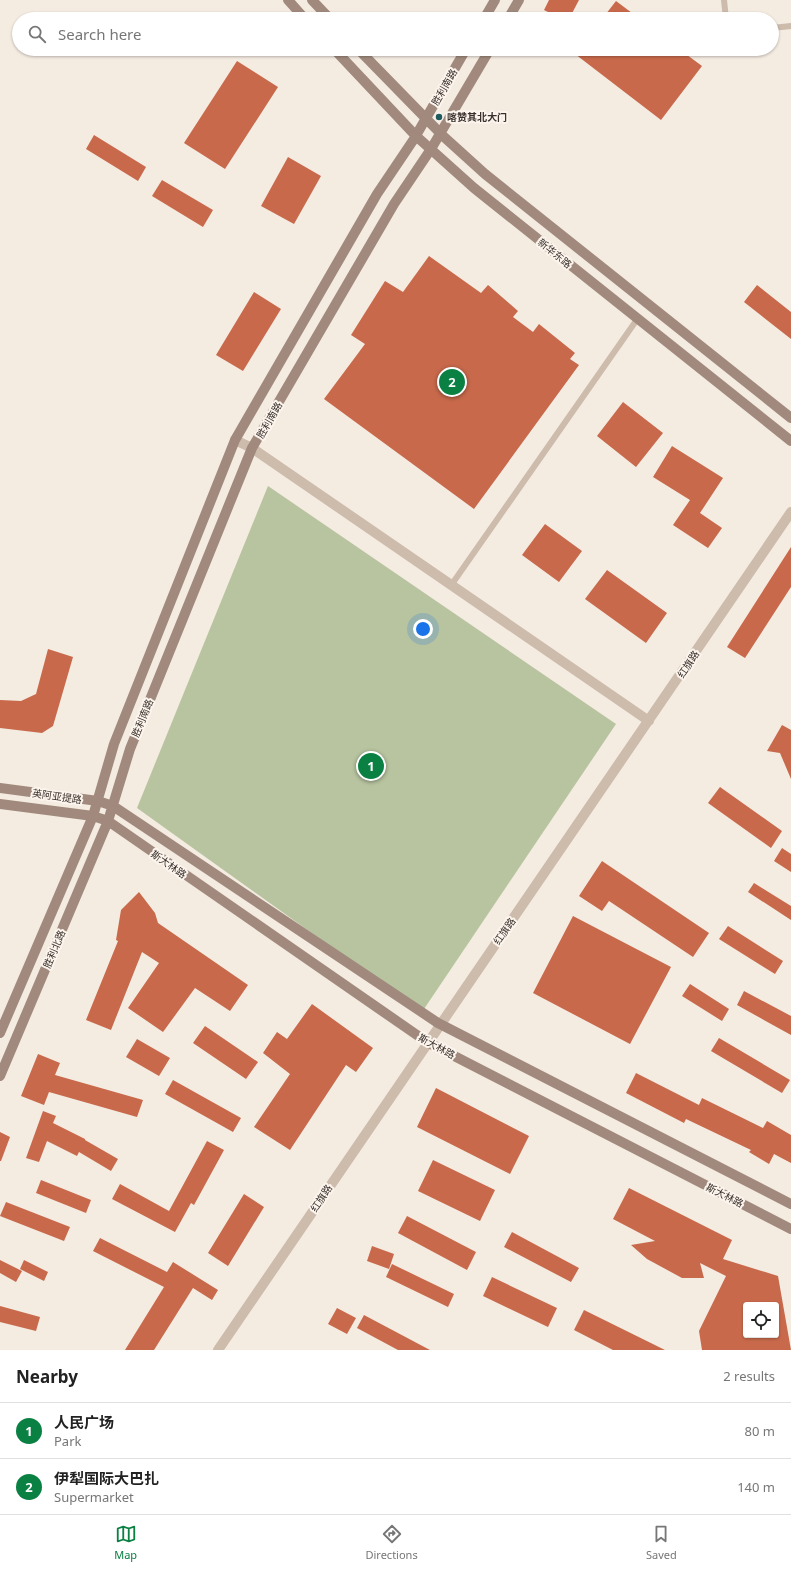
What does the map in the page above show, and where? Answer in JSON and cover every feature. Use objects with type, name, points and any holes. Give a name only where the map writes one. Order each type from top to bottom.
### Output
[{"type":"main road","points":[[288,0],[299,12]]},
{"type":"main road","points":[[312,0],[323,12]]},
{"type":"main road","points":[[488,12],[495,0]]},
{"type":"main road","points":[[512,12],[519,0]]},
{"type":"main road","name":"新华东路","points":[[341,56],[416,136],[474,188],[791,441]]},
{"type":"main road","name":"新华东路","points":[[365,56],[440,134],[486,174],[791,418]]},
{"type":"main road","name":"胜利南路","points":[[93,816],[114,744],[235,440],[378,194],[416,136],[462,56]]},
{"type":"main road","name":"胜利南路","points":[[108,821],[130,749],[252,448],[394,204],[431,150],[486,56]]},
{"type":"main road","name":"英阿亚提路","points":[[0,788],[98,801],[113,806]]},
{"type":"main road","name":"英阿亚提路","points":[[0,804],[93,816],[108,821]]},
{"type":"main road","name":"斯大林路","points":[[113,806],[440,1024],[791,1204]]},
{"type":"main road","name":"胜利北路","points":[[0,1034],[93,816]]},
{"type":"main road","name":"斯大林路","points":[[108,821],[427,1042],[791,1228]]},
{"type":"main road","name":"胜利北路","points":[[0,1076],[108,821]]},
{"type":"street","points":[[235,440],[252,448],[452,584],[649,721]]},
{"type":"street","name":"红旗路","points":[[218,1350],[427,1042],[649,721],[791,512]]},
{"type":"lane","points":[[724,0],[725,12]]},
{"type":"lane","points":[[779,27],[791,26]]},
{"type":"lane","points":[[452,584],[638,318]]},
{"type":"green space","points":[[268,486],[616,724],[422,1012],[137,808]]},
{"type":"building","points":[[549,0],[579,0],[573,12],[548,12],[544,10]]},
{"type":"building","points":[[616,1],[631,12],[607,12]]},
{"type":"building","points":[[578,56],[688,56],[702,66],[661,120]]},
{"type":"building","points":[[237,61],[278,87],[225,169],[184,143]]},
{"type":"building","points":[[94,135],[146,167],[138,181],[86,149]]},
{"type":"building","points":[[288,157],[321,176],[294,224],[261,206]]},
{"type":"building","points":[[162,180],[213,210],[203,227],[152,196]]},
{"type":"building","points":[[429,256],[481,293],[488,285],[518,311],[513,317],[533,332],[539,324],[575,353],[570,359],[579,365],[474,509],[324,399],[365,344],[351,335],[385,281],[403,292]]},
{"type":"building","points":[[757,285],[791,312],[791,339],[744,302]]},
{"type":"building","points":[[254,292],[281,309],[243,371],[216,355]]},
{"type":"building","points":[[623,402],[663,433],[636,467],[597,436]]},
{"type":"building","points":[[672,446],[723,478],[700,513],[722,528],[708,548],[673,525],[690,500],[653,477]]},
{"type":"building","points":[[545,524],[582,551],[559,582],[522,555]]},
{"type":"building","points":[[791,547],[791,587],[745,658],[727,647]]},
{"type":"building","points":[[607,570],[667,613],[646,643],[585,599]]},
{"type":"building","points":[[48,649],[73,657],[53,726],[42,733],[0,728],[0,700],[21,701],[36,694]]},
{"type":"building","points":[[782,725],[791,730],[791,779],[780,753],[767,751]]},
{"type":"building","points":[[720,787],[782,831],[771,848],[708,803]]},
{"type":"building","points":[[782,848],[791,854],[791,872],[774,861]]},
{"type":"building","points":[[602,861],[709,933],[693,957],[609,901],[602,911],[579,896]]},
{"type":"building","points":[[754,883],[791,906],[791,920],[748,892]]},
{"type":"building","points":[[139,892],[155,913],[158,923],[248,985],[230,1011],[195,988],[163,1032],[128,1008],[159,963],[142,952],[111,1030],[86,1020],[118,941],[116,940],[121,910]]},
{"type":"building","points":[[573,916],[671,967],[630,1044],[533,993]]},
{"type":"building","points":[[728,926],[783,961],[775,974],[719,939]]},
{"type":"building","points":[[690,984],[729,1009],[722,1021],[682,996]]},
{"type":"building","points":[[744,991],[791,1016],[791,1035],[737,1005]]},
{"type":"building","points":[[312,1004],[373,1048],[356,1072],[346,1065],[290,1150],[254,1127],[290,1074],[263,1053],[277,1032],[287,1039]]},
{"type":"building","points":[[205,1026],[258,1062],[246,1079],[193,1043]]},
{"type":"building","points":[[719,1038],[790,1080],[782,1093],[711,1051]]},
{"type":"building","points":[[137,1039],[170,1058],[159,1076],[126,1057]]},
{"type":"building","points":[[38,1054],[60,1063],[55,1075],[143,1100],[137,1117],[49,1092],[44,1105],[21,1096]]},
{"type":"building","points":[[636,1073],[699,1105],[702,1098],[763,1128],[767,1121],[791,1135],[791,1163],[774,1154],[769,1164],[749,1152],[751,1150],[686,1119],[684,1123],[626,1093]]},
{"type":"building","points":[[173,1080],[241,1118],[233,1132],[165,1094]]},
{"type":"building","points":[[436,1088],[529,1136],[510,1174],[417,1127]]},
{"type":"building","points":[[43,1111],[56,1116],[53,1123],[85,1139],[118,1159],[111,1171],[79,1152],[77,1156],[47,1141],[39,1162],[26,1158]]},
{"type":"building","points":[[0,1132],[10,1137],[1,1161],[0,1161]]},
{"type":"building","points":[[207,1141],[224,1150],[194,1205],[191,1203],[175,1232],[112,1199],[120,1184],[169,1211]]},
{"type":"building","points":[[433,1160],[495,1190],[480,1221],[418,1191]]},
{"type":"building","points":[[41,1180],[91,1200],[86,1213],[36,1193]]},
{"type":"building","points":[[629,1188],[732,1240],[723,1259],[778,1276],[791,1350],[702,1350],[699,1331],[726,1276],[700,1263],[704,1278],[682,1278],[647,1259],[631,1245],[655,1241],[613,1219]]},
{"type":"building","points":[[244,1194],[264,1207],[228,1266],[208,1253]]},
{"type":"building","points":[[6,1202],[70,1227],[64,1241],[0,1216]]},
{"type":"building","points":[[407,1216],[476,1252],[467,1270],[398,1233]]},
{"type":"building","points":[[512,1232],[579,1268],[571,1282],[504,1247]]},
{"type":"building","points":[[100,1238],[167,1272],[173,1262],[218,1290],[212,1300],[193,1288],[154,1350],[125,1350],[164,1287],[93,1251]]},
{"type":"building","points":[[372,1246],[394,1254],[389,1269],[367,1261]]},
{"type":"building","points":[[0,1260],[22,1271],[16,1282],[0,1273]]},
{"type":"building","points":[[24,1260],[48,1272],[44,1281],[20,1269]]},
{"type":"building","points":[[392,1264],[454,1294],[448,1307],[386,1277]]},
{"type":"building","points":[[492,1277],[557,1308],[548,1327],[483,1296]]},
{"type":"building","points":[[0,1306],[40,1317],[36,1331],[0,1322]]},
{"type":"building","points":[[337,1308],[356,1318],[347,1334],[328,1324]]},
{"type":"building","points":[[584,1310],[665,1350],[613,1350],[574,1330]]},
{"type":"building","points":[[364,1315],[430,1350],[398,1350],[357,1328]]},
{"type":"place","name":"喀赞其北大门","points":[[439,117]]},
{"type":"place","name":"伊犁国际大巴扎","points":[[452,382]]},
{"type":"place","name":"人民广场","points":[[371,766]]}]
